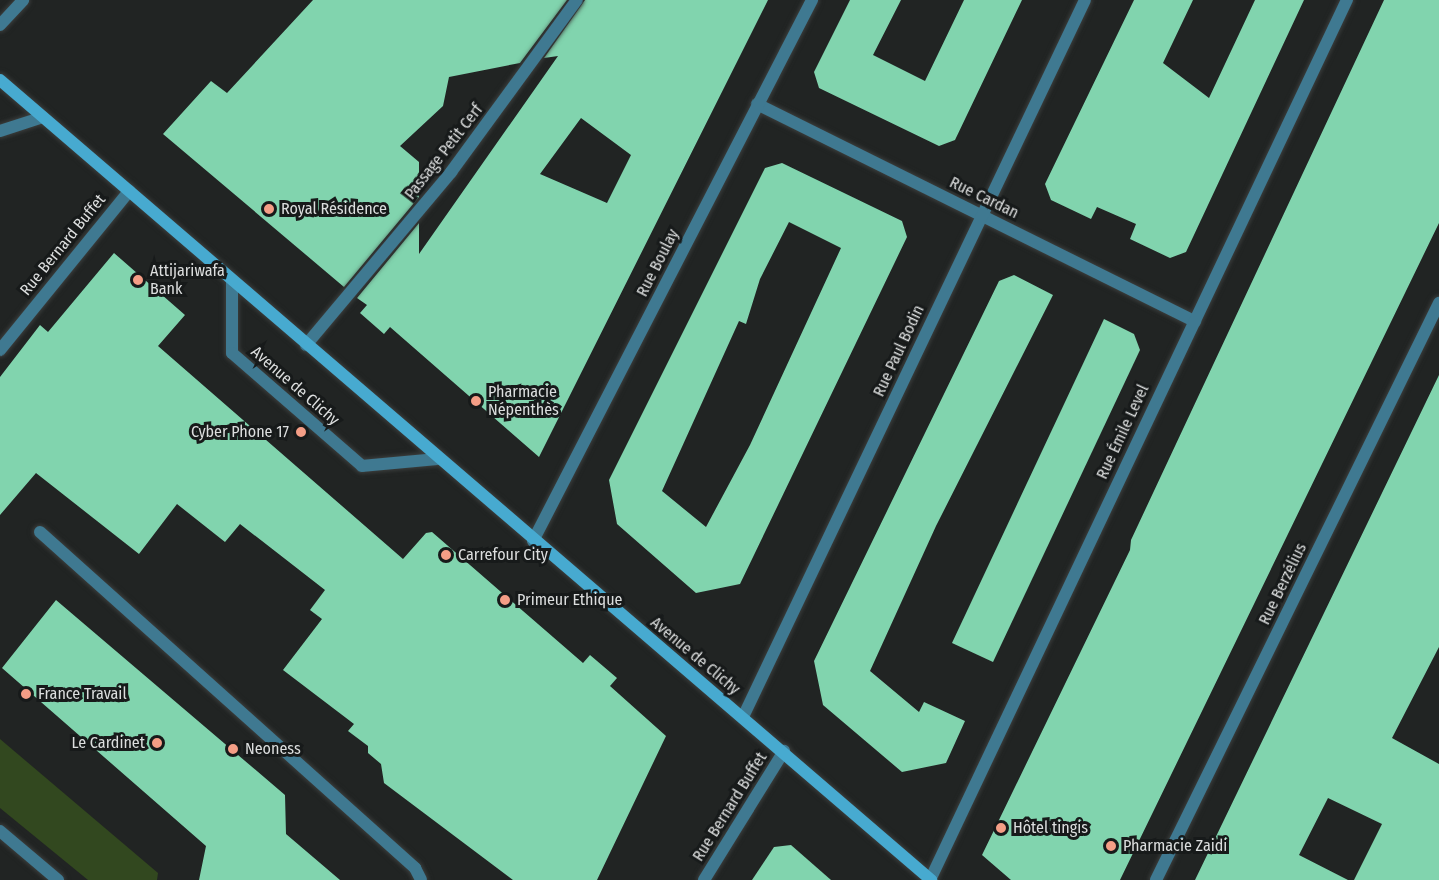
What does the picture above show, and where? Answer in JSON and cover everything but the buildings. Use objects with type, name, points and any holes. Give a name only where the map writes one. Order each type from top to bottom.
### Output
[{"type":"main road","name":"Avenue de Clichy","points":[[0,80],[437,459],[784,751],[931,880]]},
{"type":"street","points":[[0,24],[23,0]]},
{"type":"street","name":"Passage Petit Cerf","points":[[306,345],[451,172],[577,0]]},
{"type":"street","name":"Rue Boulay","points":[[533,541],[812,0]]},
{"type":"street","name":"Rue Paul Bodin","points":[[742,717],[1085,0]]},
{"type":"street","name":"Rue Émile Level","points":[[931,880],[1347,0]]},
{"type":"street","name":"Rue Cardan","points":[[757,104],[1196,321]]},
{"type":"street","points":[[0,131],[43,117]]},
{"type":"street","name":"Rue Bernard Buffet","points":[[0,350],[129,191]]},
{"type":"street","name":"Avenue de Clichy","points":[[232,280],[232,353],[362,466],[437,459]]},
{"type":"street","name":"Rue Berzélius","points":[[1156,880],[1439,303]]},
{"type":"street","points":[[40,532],[415,868],[421,880]]},
{"type":"street","name":"Rue Bernard Buffet","points":[[704,880],[784,751]]},
{"type":"street","points":[[0,831],[58,880]]},
{"type":"green space","points":[[0,739],[158,873],[157,880],[88,880],[0,808]]},
{"type":"place","name":"Royal Résidence","points":[[269,209]]},
{"type":"place","name":"Attijariwafa Bank","points":[[138,280]]},
{"type":"place","name":"Pharmacie Népenthès","points":[[476,401]]},
{"type":"place","name":"Cyber Phone 17","points":[[301,432]]},
{"type":"place","name":"Carrefour City","points":[[446,555]]},
{"type":"place","name":"Primeur Ethique","points":[[505,600]]},
{"type":"place","name":"France Travail","points":[[26,694]]},
{"type":"place","name":"Le Cardinet","points":[[157,743]]},
{"type":"place","name":"Neoness","points":[[233,749]]},
{"type":"place","name":"Hôtel tingis","points":[[1001,828]]},
{"type":"place","name":"Pharmacie Zaidi","points":[[1111,846]]}]
